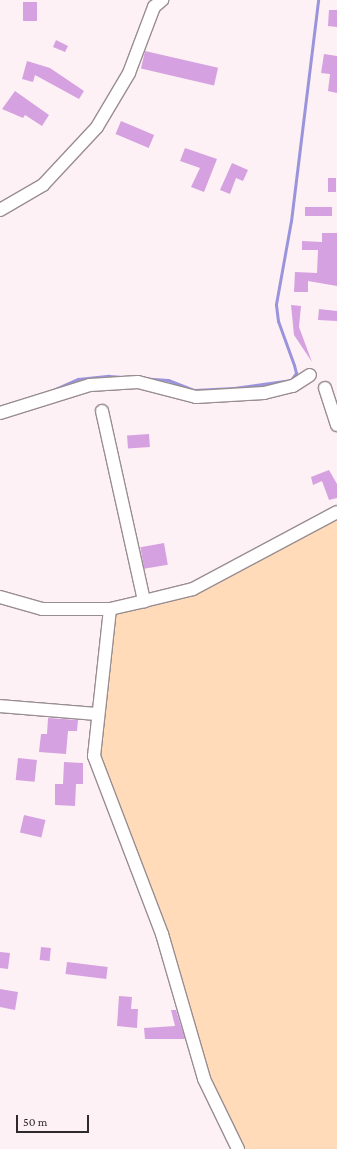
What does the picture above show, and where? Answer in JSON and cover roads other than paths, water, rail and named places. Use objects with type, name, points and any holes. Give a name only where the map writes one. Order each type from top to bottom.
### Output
[{"type":"street","points":[[0,210],[43,185],[96,127],[129,73],[154,7],[162,0]]},
{"type":"street","points":[[0,413],[90,385],[138,382],[202,397],[264,393],[293,386],[310,376]]},
{"type":"street","points":[[325,388],[337,426]]},
{"type":"street","points":[[102,410],[144,601]]},
{"type":"street","points":[[0,597],[30,608],[110,609],[193,589],[337,512]]},
{"type":"street","points":[[110,609],[96,714],[94,756],[162,934],[204,1079],[238,1149]]},
{"type":"street","points":[[0,706],[96,714]]},
{"type":"waterway","points":[[46,393],[78,379],[109,376],[168,380],[194,390],[234,388],[291,380],[296,373],[278,321],[276,304],[291,221],[318,0]]}]
